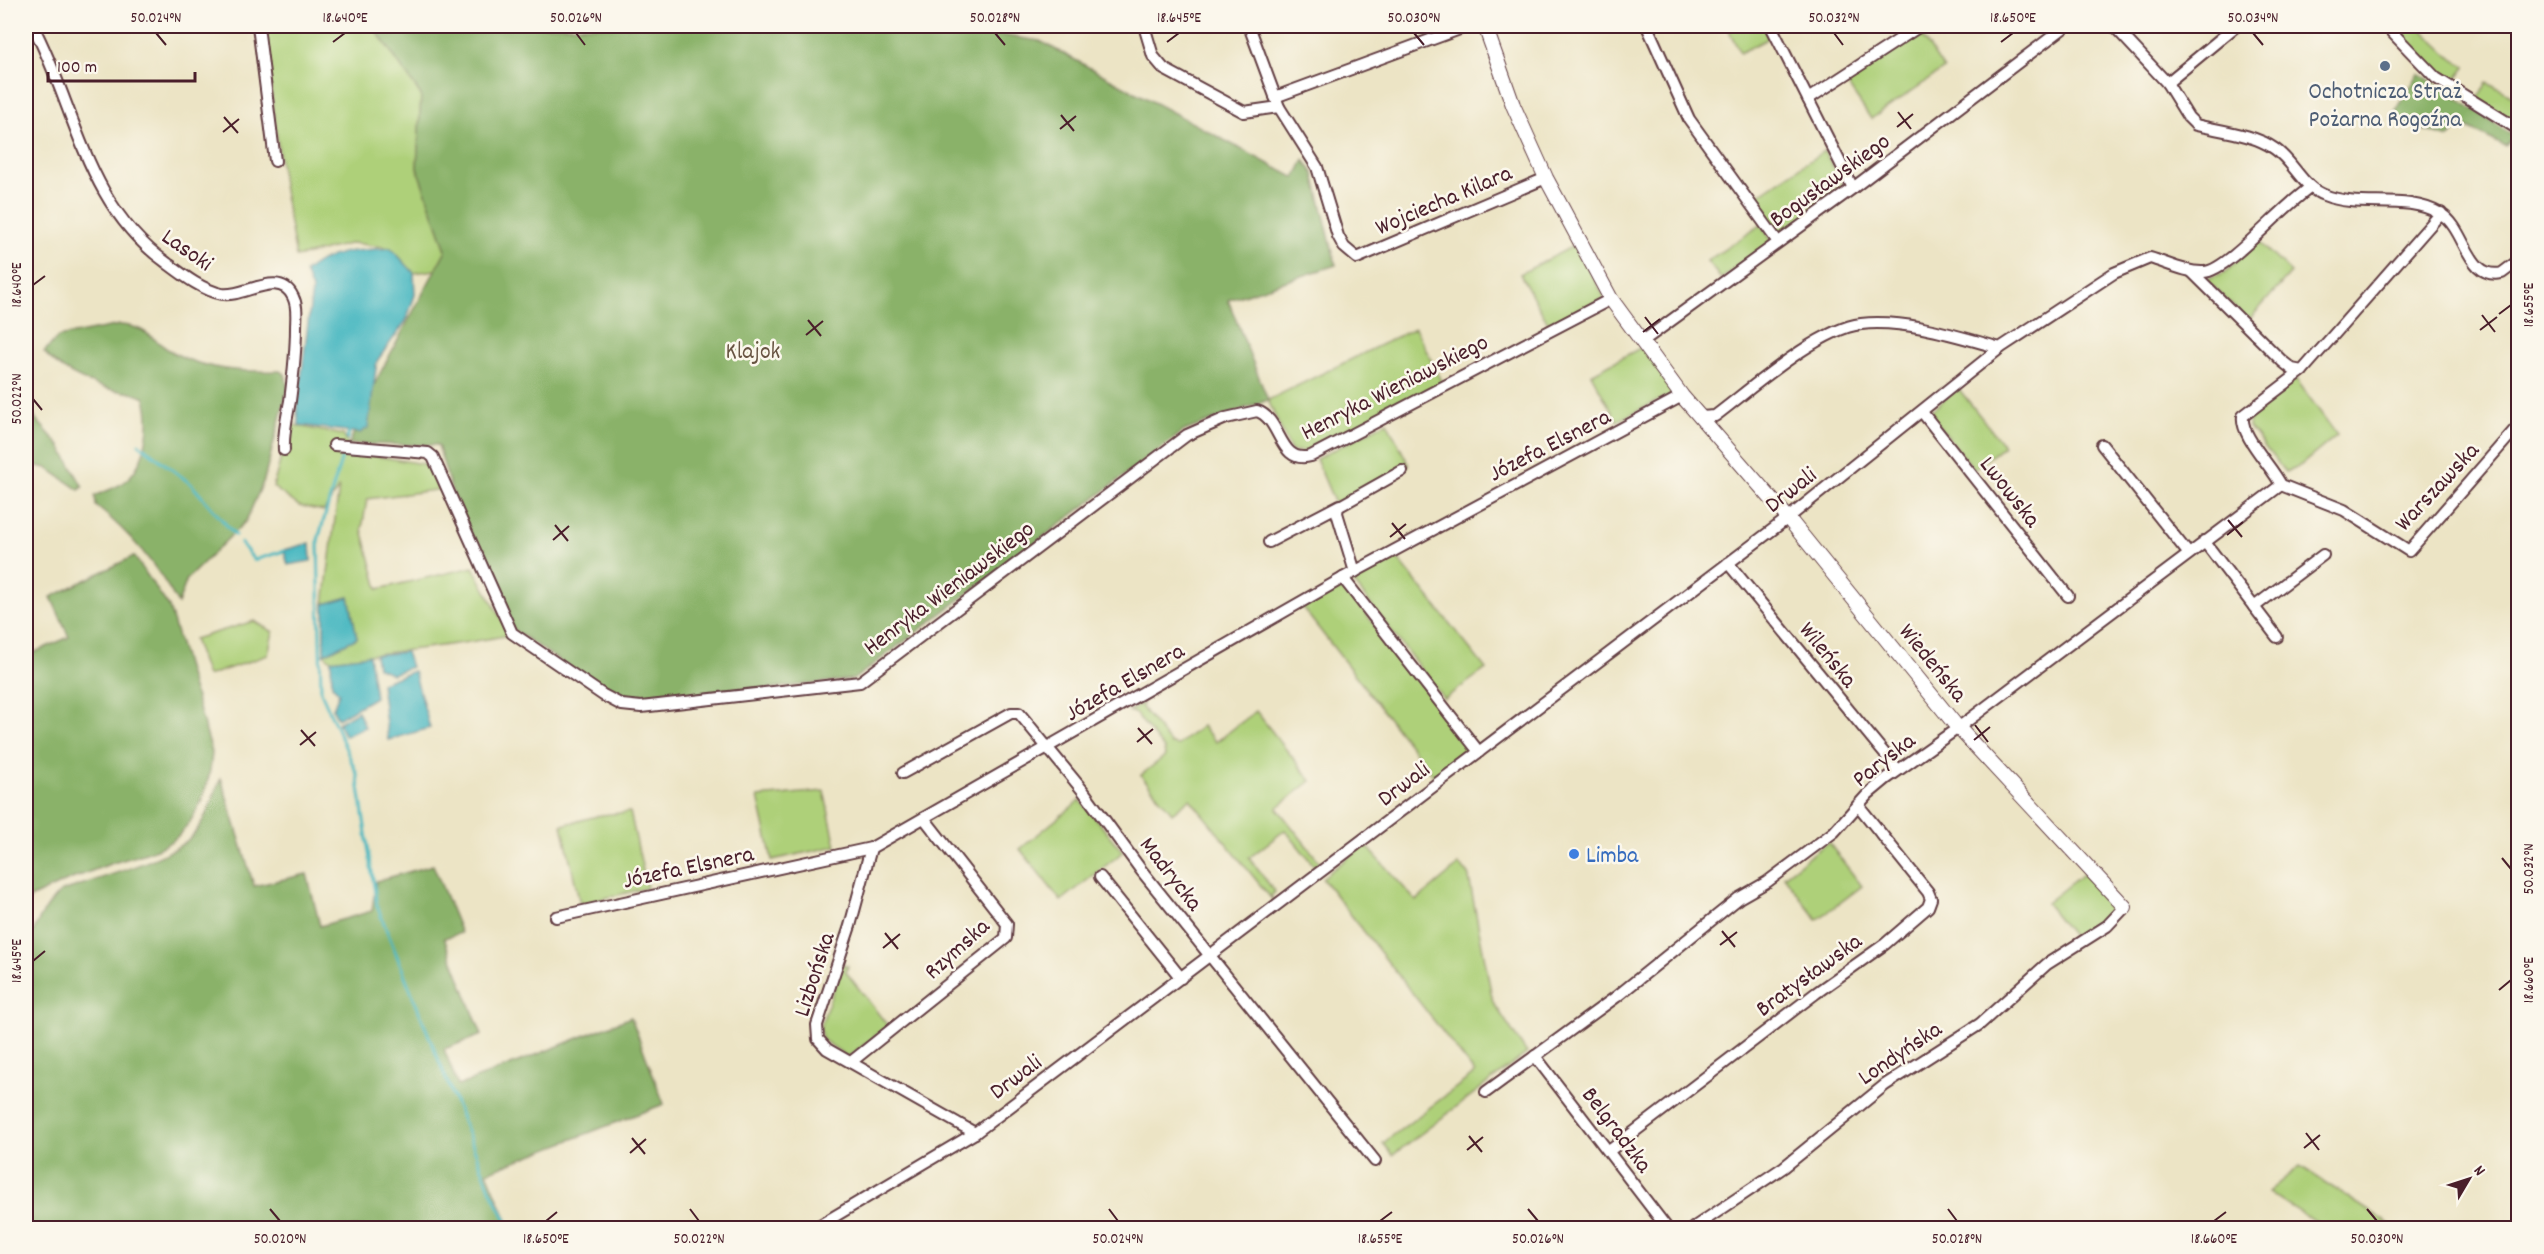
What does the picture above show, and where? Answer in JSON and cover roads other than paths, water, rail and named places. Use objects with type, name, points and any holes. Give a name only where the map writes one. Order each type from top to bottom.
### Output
[{"type":"street","name":"Lasoki","points":[[33,26],[91,168],[109,202],[133,235],[166,262],[214,292],[233,295],[272,284],[284,287],[292,295],[296,313],[296,341],[284,450]]},
{"type":"street","points":[[258,26],[275,161]]},
{"type":"street","points":[[1144,26],[1153,56],[1164,69],[1244,112],[1277,102],[1468,26]]},
{"type":"street","points":[[1249,26],[1277,102]]},
{"type":"street","points":[[1485,26],[1513,105],[1546,178],[1611,299],[1682,396],[1701,417],[1715,416],[1820,339],[1861,324],[1927,328],[2000,348],[2114,273],[2150,258],[2192,272],[2208,272],[2226,263],[2293,199],[2310,188]]},
{"type":"street","points":[[1647,26],[1689,119],[1778,242]]},
{"type":"street","points":[[1771,26],[1853,188]]},
{"type":"street","points":[[1808,99],[1920,26]]},
{"type":"street","name":"Bogusławskiego","points":[[1643,340],[1853,188],[2066,26]]},
{"type":"street","points":[[2114,26],[2167,83],[2196,125],[2261,142],[2274,148],[2286,158],[2310,188],[2340,199],[2415,203],[2441,213],[2456,227],[2475,263],[2483,272],[2502,273],[2518,261]]},
{"type":"street","points":[[2167,83],[2236,26]]},
{"type":"street","points":[[2386,26],[2436,78],[2518,129]]},
{"type":"street","name":"Wojciecha Kilara","points":[[1277,102],[1317,167],[1332,219],[1344,247],[1357,258],[1546,178]]},
{"type":"street","points":[[2281,485],[2247,433],[2242,423],[2243,416],[2302,371],[2441,213]]},
{"type":"street","points":[[2192,272],[2282,361],[2292,369],[2302,371]]},
{"type":"street","name":"Henryka Wieniawskiego","points":[[334,445],[428,453],[433,457],[512,633],[603,695],[622,705],[641,707],[813,689],[860,682],[1187,435],[1226,418],[1257,411],[1269,418],[1288,451],[1295,456],[1311,456],[1611,299]]},
{"type":"street","name":"Drwali","points":[[815,1228],[975,1133],[1788,518],[2000,348]]},
{"type":"street","name":"Józefa Elsnera","points":[[555,917],[871,848],[1050,748],[1343,578],[1682,396]]},
{"type":"street","name":"Lwowska","points":[[1922,412],[2068,596]]},
{"type":"street","name":"Wiedeńska","points":[[1701,417],[1788,518],[1958,728],[2125,907]]},
{"type":"street","name":"Warszawska","points":[[2281,485],[2344,510],[2409,551],[2518,426]]},
{"type":"street","points":[[2102,445],[2188,553]]},
{"type":"street","points":[[1269,542],[1402,471]]},
{"type":"street","name":"Paryska","points":[[1486,1092],[1634,983],[1739,898],[1767,882],[1834,832],[1872,790],[1898,770],[1958,728],[2281,485]]},
{"type":"street","points":[[1341,505],[1337,513],[1355,572]]},
{"type":"street","points":[[2204,541],[2277,637]]},
{"type":"street","points":[[2254,607],[2323,555]]},
{"type":"street","name":"Wileńska","points":[[1728,563],[1898,770]]},
{"type":"street","points":[[1343,578],[1479,752]]},
{"type":"street","name":"Madrycka","points":[[903,773],[1015,712],[1022,716],[1050,748],[1141,870],[1375,1161]]},
{"type":"street","name":"Bratysławska","points":[[1609,1151],[1815,993],[1885,944],[1928,907],[1931,899],[1928,892],[1858,805]]},
{"type":"street","name":"Rzymska","points":[[851,1062],[1006,938],[1007,924],[924,818]]},
{"type":"street","name":"Lizbońska","points":[[871,848],[850,926],[816,1029],[823,1045],[975,1133]]},
{"type":"street","points":[[1100,877],[1181,978]]},
{"type":"street","name":"Londyńska","points":[[1693,1228],[1784,1167],[1885,1084],[1980,1024],[2047,964],[2107,926],[2125,907]]},
{"type":"street","name":"Belgradzka","points":[[1535,1056],[1667,1228]]},
{"type":"water","points":[[391,248],[414,273],[415,295],[406,321],[377,361],[368,428],[360,433],[299,425],[297,412],[312,290],[305,272],[325,259],[345,252]]},
{"type":"water","points":[[310,543],[311,561],[288,565],[284,550]]},
{"type":"water","points":[[349,597],[357,638],[324,654],[324,604]]},
{"type":"water","points":[[406,652],[411,667],[392,674],[377,667],[375,655]]},
{"type":"water","points":[[369,655],[375,697],[338,719],[333,709],[339,693],[332,685],[331,660]]},
{"type":"water","points":[[414,671],[430,728],[388,740],[381,683]]},
{"type":"water","points":[[358,711],[365,727],[345,736],[338,723]]},
{"type":"waterway","points":[[347,439],[349,432]]},
{"type":"waterway","points":[[139,444],[191,484],[235,535]]},
{"type":"waterway","points":[[343,453],[318,540],[321,692],[357,774],[377,906],[491,1191],[510,1228]]},
{"type":"waterway","points":[[241,543],[254,560],[284,551]]},
{"type":"place","name":"Ochotnicza Straż Pożarna Rogoźna","points":[[2385,66]]},
{"type":"place","name":"Limba","points":[[1574,854]]},
{"type":"park label","name":"Klajok","points":[[753,350]]}]
